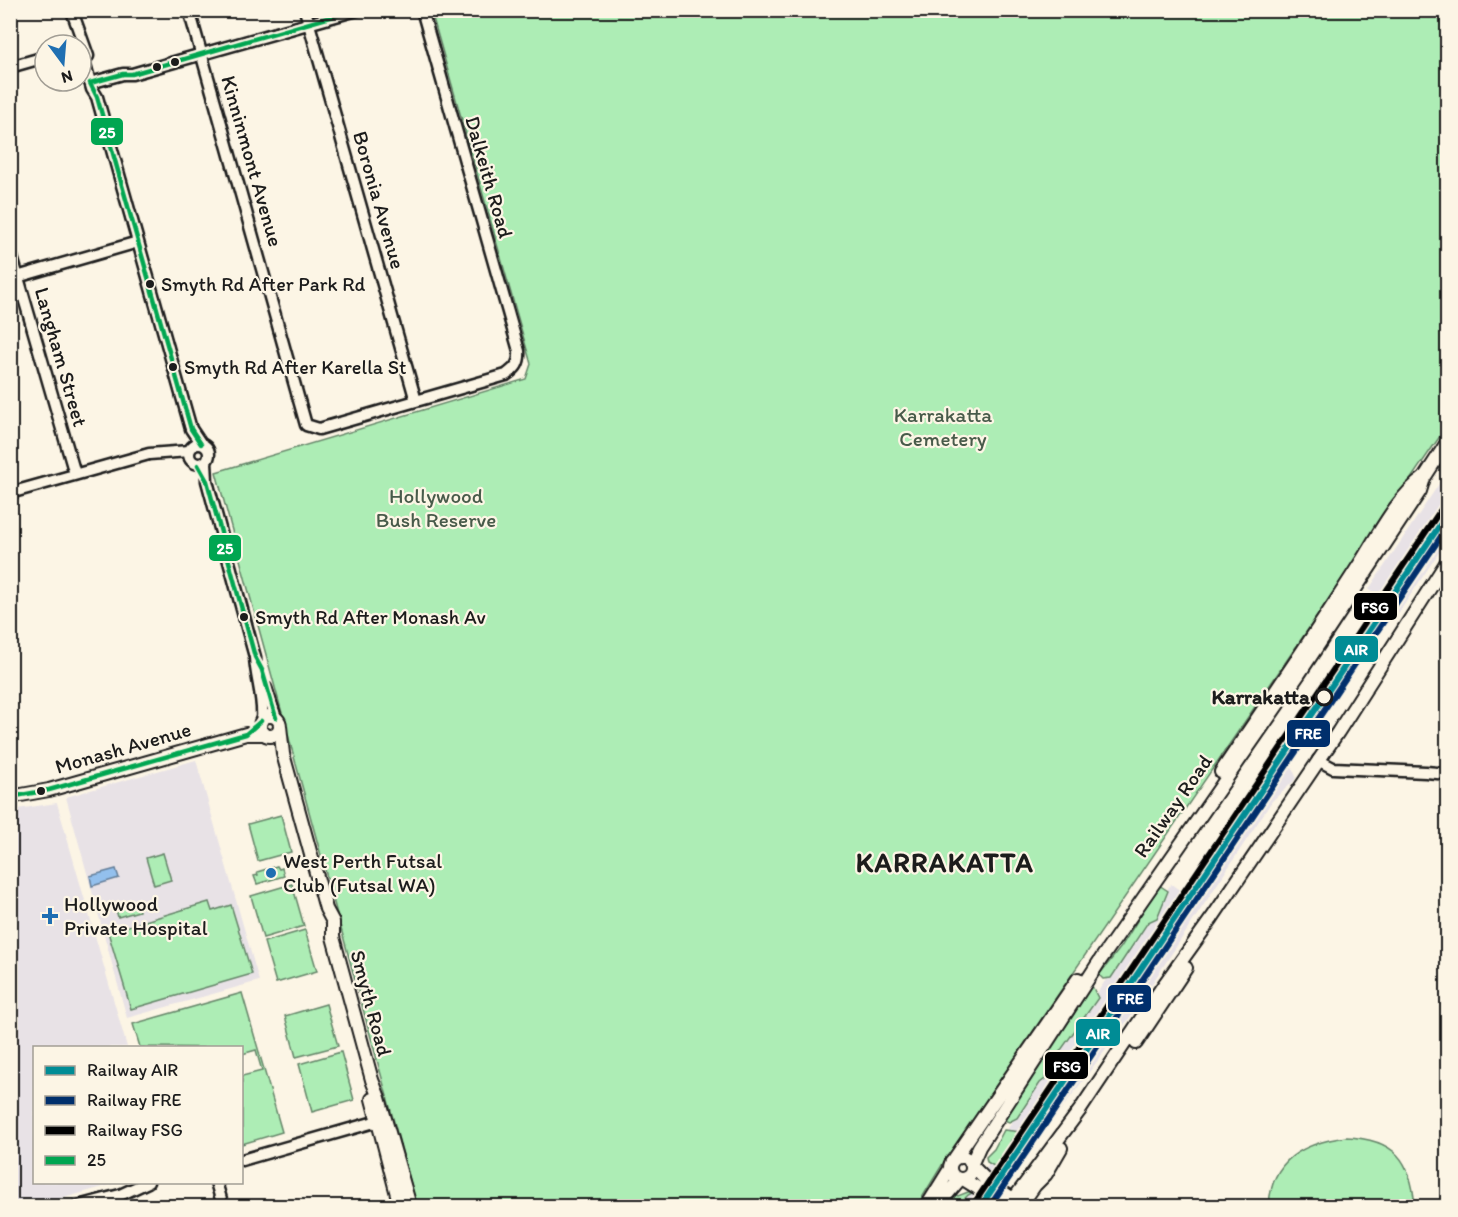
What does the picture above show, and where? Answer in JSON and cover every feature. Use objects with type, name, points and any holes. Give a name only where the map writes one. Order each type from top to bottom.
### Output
[{"type":"main road","name":"Railway Road","points":[[972,1165],[979,1147],[1101,958],[1299,674],[1420,491],[1424,477],[1448,441]]},
{"type":"main road","name":"Railway Road","points":[[927,1206],[952,1164],[1299,657],[1369,548],[1412,486],[1424,477]]},
{"type":"main road","points":[[1014,1202],[1046,1174],[1053,1159],[1138,1039],[1446,568]]},
{"type":"main road","points":[[269,716],[278,722],[276,734],[266,735],[261,730],[262,721],[269,716]]},
{"type":"main road","name":"Monash Avenue","points":[[246,734],[262,721]]},
{"type":"main road","name":"Smyth Road","points":[[278,722],[283,754],[326,909],[333,922],[333,937],[372,1080],[400,1206]]},
{"type":"main road","name":"Monash Avenue","points":[[10,797],[49,790],[246,734],[266,735]]},
{"type":"main road","name":"Smyth Road","points":[[266,735],[283,754]]},
{"type":"main road","name":"Smyth Road","points":[[381,1120],[410,1206]]},
{"type":"main road","points":[[964,1157],[988,1182],[1014,1202],[953,1176],[952,1164],[964,1157]]},
{"type":"main road","points":[[937,1206],[962,1179],[971,1173],[972,1165]]},
{"type":"street","name":"Kinninmont Avenue","points":[[189,10],[306,425],[320,429],[416,401]]},
{"type":"street","name":"Boronia Avenue","points":[[305,10],[416,401]]},
{"type":"street","points":[[94,88],[123,80],[132,74],[357,10]]},
{"type":"street","name":"Smyth Road","points":[[73,12],[77,33]]},
{"type":"street","name":"Smyth Road","points":[[73,12],[191,429],[196,455],[207,481],[255,657],[256,673],[263,701],[262,721]]},
{"type":"street","name":"Dalkeith Road","points":[[416,401],[506,375],[516,369],[520,360],[421,12]]},
{"type":"street","points":[[10,67],[33,60]]},
{"type":"street","points":[[14,278],[138,242]]},
{"type":"street","name":"Langham Street","points":[[10,250],[14,278],[75,474]]},
{"type":"street","points":[[10,493],[149,454],[171,452],[196,455]]},
{"type":"street","name":"Smyth Road","points":[[255,657],[262,670],[278,722]]},
{"type":"street","points":[[1323,759],[1338,762],[1342,767],[1448,774]]},
{"type":"street","points":[[243,1160],[381,1120]]},
{"type":"street","points":[[78,1206],[108,1202],[144,1184]]},
{"type":"street","points":[[217,1184],[223,1206]]},
{"type":"shaded area","points":[[1447,472],[1447,540],[1398,614],[1388,623],[1370,650],[1364,646],[1304,735],[1309,739],[1291,764],[1296,777],[1294,781],[1272,801],[1130,1017],[1004,1187],[1001,1186],[985,1172],[994,1152],[1031,1090],[1171,884],[1181,891],[1293,729],[1298,731],[1358,642],[1354,639],[1357,631],[1380,597],[1369,589]]},
{"type":"shaded area","points":[[196,760],[259,981],[127,1018],[66,797]]},
{"type":"shaded area","name":"Hollywood Private Hospital","points":[[57,803],[127,1046],[33,1046],[33,1184],[113,1184],[35,1206],[11,1206],[11,810]]},
{"type":"shaded area","points":[[974,1192],[990,1202],[991,1206],[958,1206]]},
{"type":"green space","name":"Karrakatta Cemetery","points":[[431,11],[1447,11],[1447,426],[947,1157],[917,1206],[417,1206],[216,472],[526,379],[531,364]]},
{"type":"green space","points":[[281,815],[291,852],[258,861],[248,824]]},
{"type":"green space","points":[[163,853],[171,880],[154,885],[146,858]]},
{"type":"green space","name":"West Perth Futsal Club (Futsal WA)","points":[[277,866],[279,869],[282,868],[284,876],[257,884],[254,876],[258,875],[257,872]]},
{"type":"green space","points":[[292,884],[304,926],[263,938],[251,896]]},
{"type":"green space","points":[[1159,885],[1168,891],[1157,918],[1148,922],[1111,978],[1103,979],[1099,975],[1121,947]]},
{"type":"green space","points":[[136,901],[139,911],[118,917],[115,906]]},
{"type":"green space","points":[[209,902],[212,911],[231,905],[252,974],[131,1009],[108,932]]},
{"type":"green space","points":[[305,930],[317,971],[276,983],[264,942]]},
{"type":"green space","points":[[1092,986],[1098,998],[1046,1071],[1045,1079],[1017,1118],[1009,1122],[1004,1120],[1074,1014],[1085,993]]},
{"type":"green space","points":[[242,993],[282,1132],[243,1144],[243,1076],[262,1071],[256,1050],[243,1054],[243,1046],[140,1046],[133,1024]]},
{"type":"green space","points":[[326,1004],[338,1046],[296,1057],[285,1016]]},
{"type":"green space","points":[[341,1052],[354,1100],[312,1112],[299,1064]]},
{"type":"green space","points":[[1004,1130],[1021,1132],[1019,1137],[1011,1140],[1005,1155],[994,1166],[987,1162],[986,1157],[994,1149]]},
{"type":"green space","points":[[1346,1137],[1377,1142],[1397,1155],[1409,1176],[1415,1206],[1269,1206],[1276,1176],[1292,1156],[1317,1144]]},
{"type":"green space","points":[[974,1192],[958,1206],[944,1206],[955,1194],[958,1196]]},
{"type":"water","points":[[116,869],[119,878],[92,886],[90,876]]},
{"type":"rail line","name":"FSG","points":[[975,1202],[1442,508]]},
{"type":"rail line","name":"AIR","points":[[981,1206],[1448,513]]},
{"type":"rail line","name":"FRE","points":[[990,1206],[1448,526]]},
{"type":"transit line","name":"25","points":[[201,444],[191,429],[97,97],[90,83],[123,74],[132,74],[355,10]]},
{"type":"transit line","name":"25","points":[[198,465],[207,481],[255,657],[262,670],[276,718]]},
{"type":"transit line","name":"25","points":[[10,797],[49,790],[246,734],[261,721]]},
{"type":"place","name":"Smyth Rd After Park Rd","points":[[150,284]]},
{"type":"place","name":"Smyth Rd After Karella St","points":[[173,367]]},
{"type":"place","name":"Smyth Rd After Monash Av","points":[[244,617]]},
{"type":"place","name":"Karrakatta","points":[[1324,697]]},
{"type":"place","name":"West Perth Futsal Club (Futsal WA)","points":[[271,873]]},
{"type":"place","name":"Hollywood Private Hospital","points":[[50,916]]},
{"type":"district","name":"KARRAKATTA","points":[[945,863]]},
{"type":"park label","name":"Hollywood Bush Reserve","points":[[436,508]]}]
